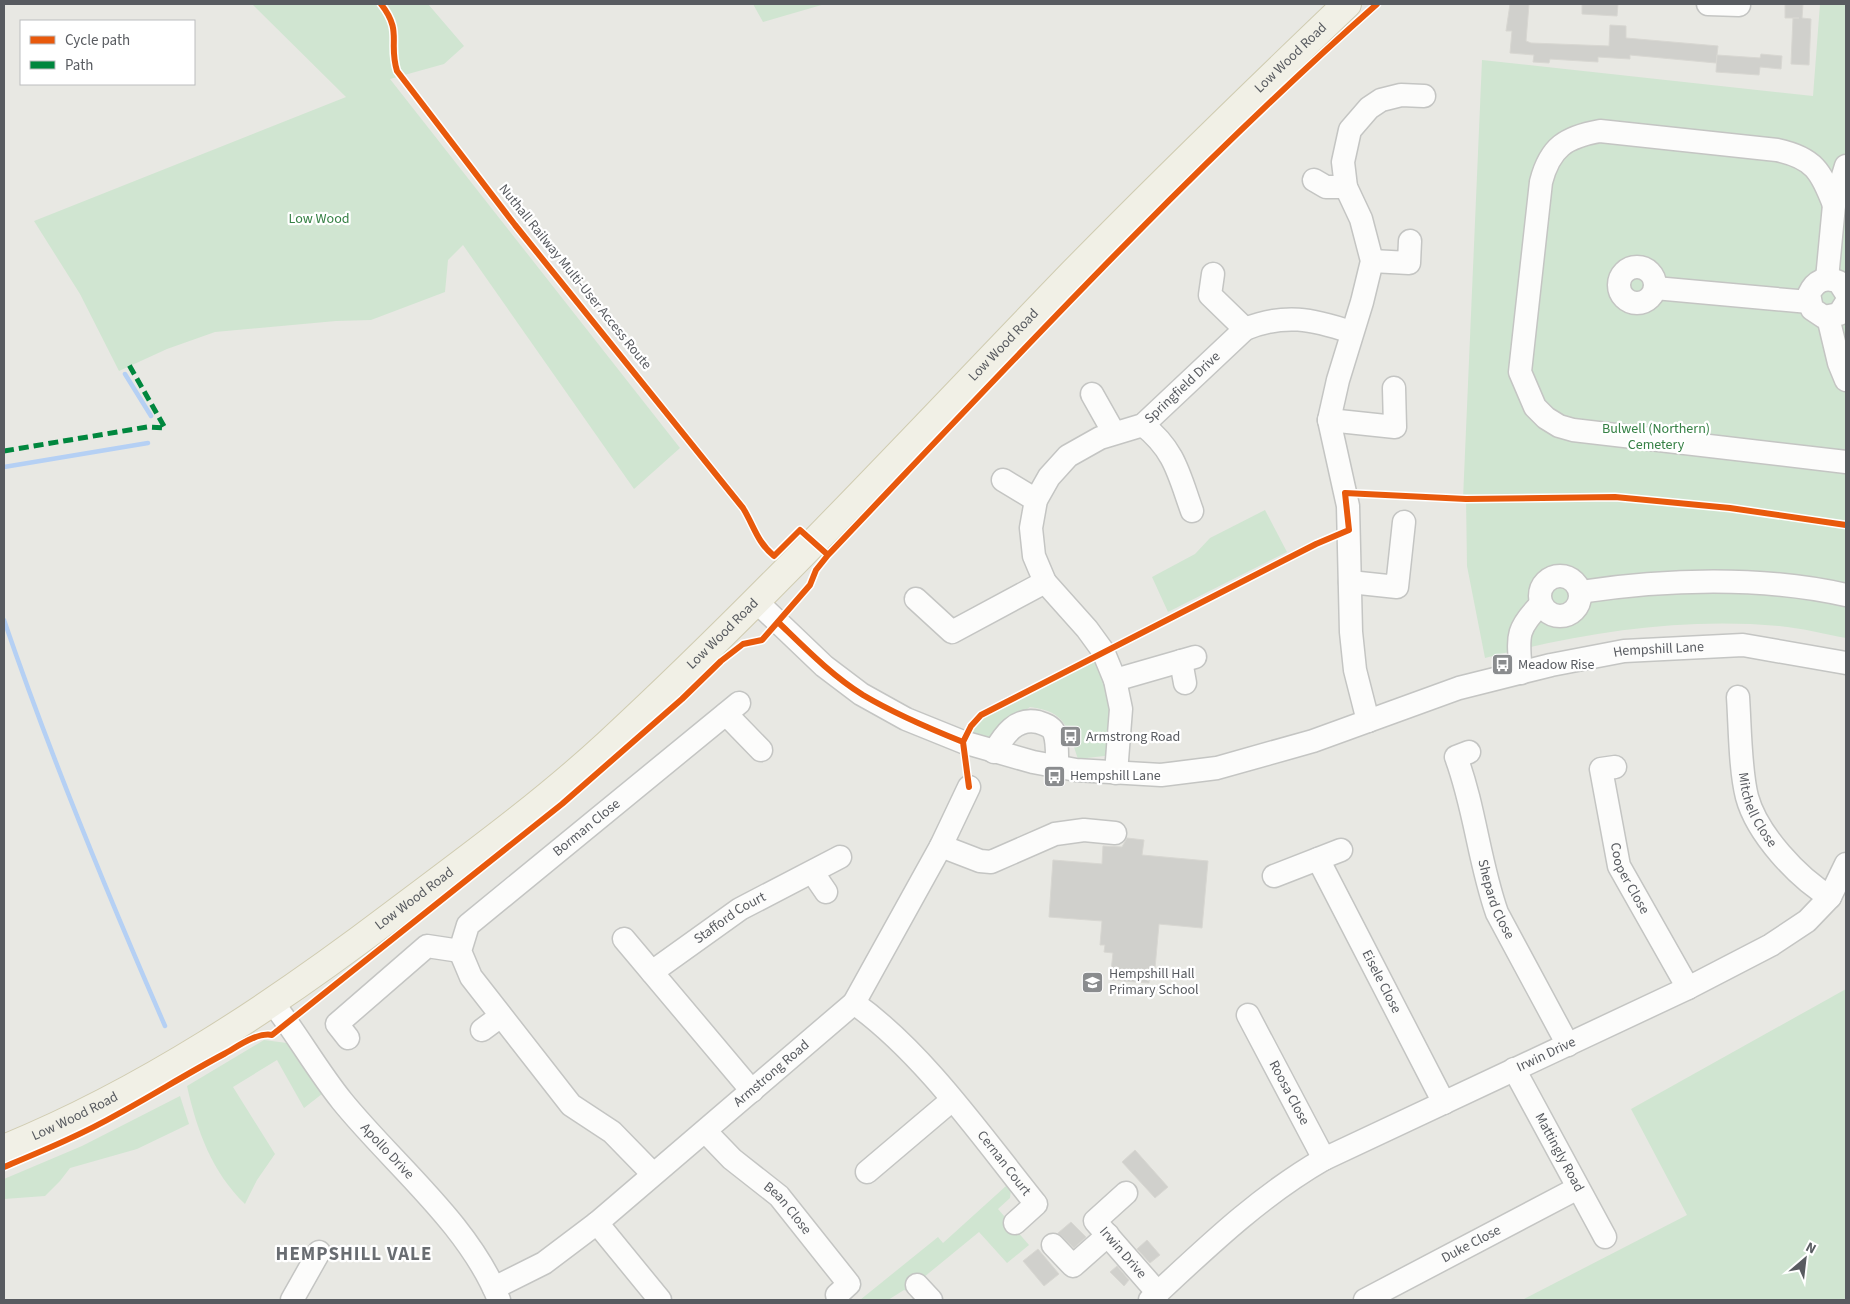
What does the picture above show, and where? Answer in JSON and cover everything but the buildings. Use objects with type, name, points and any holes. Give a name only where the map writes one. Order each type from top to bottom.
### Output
[{"type":"main road","name":"Low Wood Road","points":[[4,1149],[54,1128],[169,1066],[272,1002],[341,954],[478,851],[606,746],[757,602],[1076,270],[1254,92],[1347,4]]},
{"type":"street","points":[[1708,4],[1739,11]]},
{"type":"street","points":[[1368,721],[1355,670],[1351,632],[1348,506],[1330,420],[1331,404],[1351,332],[1362,302],[1372,261],[1361,219],[1346,187],[1343,162],[1350,130],[1375,104],[1381,100],[1401,96],[1420,87]]},
{"type":"street","points":[[1834,205],[1818,170],[1809,161],[1785,152],[1600,131],[1576,137],[1564,143],[1553,153],[1547,163],[1541,182],[1520,372],[1535,407],[1546,418],[1559,426],[1573,430],[1846,462]]},
{"type":"street","points":[[1827,280],[1834,205],[1846,166]]},
{"type":"street","points":[[1314,180],[1326,187],[1346,187]]},
{"type":"street","points":[[1372,261],[1409,263],[1410,241]]},
{"type":"street","points":[[1213,274],[1210,295],[1245,329]]},
{"type":"street","points":[[1809,302],[1812,288],[1818,282],[1827,280],[1838,282],[1846,293]]},
{"type":"street","points":[[1655,288],[1809,302],[1818,314],[1828,317],[1839,314],[1846,303]]},
{"type":"street","points":[[1828,317],[1839,362],[1846,380]]},
{"type":"street","name":"Springfield Drive","points":[[1116,773],[1120,710],[1115,680],[1103,651],[1087,629],[1045,582],[1034,556],[1031,528],[1036,500],[1049,477],[1068,456],[1100,438],[1143,425],[1245,329],[1263,321],[1290,318],[1319,321],[1351,332]]},
{"type":"street","points":[[1330,420],[1395,427],[1394,388]]},
{"type":"street","points":[[1092,394],[1114,434]]},
{"type":"street","points":[[1143,425],[1166,445],[1176,466],[1192,511]]},
{"type":"street","points":[[1003,480],[1036,500]]},
{"type":"street","points":[[1350,582],[1397,587],[1404,522]]},
{"type":"street","points":[[913,599],[952,632],[1045,582]]},
{"type":"street","points":[[1521,672],[1519,640],[1522,627],[1541,604],[1549,613],[1564,616],[1572,613],[1578,606],[1580,592],[1699,582],[1747,582],[1786,584],[1846,595]]},
{"type":"street","name":"Hempshill Lane","points":[[757,602],[824,666],[862,694],[906,719],[994,752],[1057,768],[1116,773],[1160,775],[1217,768],[1313,741],[1459,688],[1521,672],[1624,651],[1743,645],[1846,663]]},
{"type":"street","points":[[1115,680],[1188,659],[1185,682]]},
{"type":"street","name":"Mitchell Close","points":[[1738,698],[1747,798],[1768,838],[1804,879],[1830,897]]},
{"type":"street","name":"Borman Close","points":[[460,951],[468,925],[732,709],[761,750]]},
{"type":"street","points":[[994,752],[1011,729],[1019,723],[1028,720],[1049,726],[1054,732],[1057,768]]},
{"type":"street","name":"Shepard Close","points":[[1468,752],[1456,757],[1475,818],[1489,891],[1497,913],[1568,1045]]},
{"type":"street","name":"Cooper Close","points":[[1614,767],[1601,769],[1619,866],[1688,988]]},
{"type":"street","name":"Armstrong Road","points":[[497,1294],[597,1223],[653,1174],[706,1132],[854,1003],[941,846],[969,788]]},
{"type":"street","points":[[941,846],[980,861],[991,862],[1055,834],[1084,830],[1115,833]]},
{"type":"street","points":[[1274,876],[1341,850]]},
{"type":"street","name":"Stafford Court","points":[[652,972],[740,909],[813,873],[840,857]]},
{"type":"street","name":"Eisele Close","points":[[1318,860],[1444,1103]]},
{"type":"street","name":"Irwin Drive","points":[[1126,1193],[1095,1221],[1108,1235],[1154,1296],[1228,1227],[1267,1196],[1324,1159],[1688,988],[1791,934],[1830,897],[1846,864]]},
{"type":"street","points":[[813,873],[826,892]]},
{"type":"street","points":[[624,939],[752,1091]]},
{"type":"street","points":[[348,1038],[337,1024],[427,946],[460,951],[471,978],[571,1105],[612,1132],[653,1174]]},
{"type":"street","name":"Apollo Drive","points":[[272,1002],[342,1101],[449,1222],[481,1262],[497,1294]]},
{"type":"street","name":"Cernan Court","points":[[854,1003],[882,1023],[952,1100],[1036,1204],[1015,1223]]},
{"type":"street","points":[[482,1030],[501,1016]]},
{"type":"street","name":"Roosa Close","points":[[1248,1025],[1324,1159]]},
{"type":"street","name":"Mattingly Road","points":[[1514,1069],[1604,1237]]},
{"type":"street","points":[[867,1172],[952,1100]]},
{"type":"street","name":"Bean Close","points":[[706,1132],[732,1159],[779,1196],[848,1284],[837,1295]]},
{"type":"street","name":"Duke Close","points":[[1365,1300],[1578,1188]]},
{"type":"street","points":[[597,1223],[660,1300]]},
{"type":"street","points":[[1053,1245],[1073,1266],[1108,1235]]},
{"type":"street","points":[[292,1300],[319,1252]]},
{"type":"green space","name":"Low Wood","points":[[252,4],[428,4],[464,46],[444,64],[390,79],[680,448],[634,489],[463,245],[448,260],[445,292],[371,320],[336,321],[215,332],[167,349],[119,371],[80,294],[34,221],[346,97]]},
{"type":"green space","points":[[753,4],[825,4],[763,22]]},
{"type":"green space","name":"Bulwell (Northern) Cemetery","points":[[1820,4],[1846,4],[1846,638],[1779,626],[1705,624],[1668,626],[1631,629],[1558,641],[1485,658],[1467,566],[1466,497],[1463,499],[1482,60],[1813,96]]},
{"type":"green space","points":[[1265,510],[1287,552],[1168,612],[1152,577],[1195,554],[1210,538]]},
{"type":"green space","points":[[1103,651],[1115,680],[1113,755],[1078,759],[1064,723],[1051,713],[1030,707],[1015,717],[992,748],[963,742],[971,726],[981,715]]},
{"type":"green space","points":[[1846,989],[1846,1300],[1522,1300],[1687,1215],[1631,1109]]},
{"type":"green space","points":[[264,1040],[287,1043],[322,1094],[304,1108],[277,1060],[233,1087],[275,1154],[257,1180],[245,1204],[223,1178],[207,1150],[187,1086]]},
{"type":"green space","points":[[180,1096],[189,1124],[137,1149],[70,1168],[45,1196],[4,1199],[4,1179],[82,1146]]},
{"type":"green space","points":[[1006,1186],[1011,1189],[1010,1198],[998,1209],[1029,1245],[1007,1263],[979,1232],[907,1291],[904,1290],[888,1300],[860,1300],[938,1237],[943,1243]]},
{"type":"waterway","points":[[125,374],[151,416]]},
{"type":"waterway","points":[[4,467],[148,443]]},
{"type":"waterway","points":[[4,620],[80,825],[165,1026]]},
{"type":"marked path","points":[[4,451],[147,427],[165,428],[128,363]]},
{"type":"cycle path","name":"Nuthall Railway Multi-User Access Route","points":[[381,4],[392,22],[397,71],[515,225],[743,508],[756,534],[768,551],[774,556],[800,530],[828,555]]},
{"type":"cycle path","points":[[4,1167],[104,1122],[247,1041],[260,1036],[272,1035],[562,804],[682,699],[721,661],[743,644],[762,640],[810,585],[816,570],[828,555],[1029,343],[1165,204],[1305,69],[1377,4]]},
{"type":"cycle path","points":[[969,787],[963,742],[971,726],[981,715],[1316,544],[1349,530],[1345,493],[1466,499],[1615,497],[1730,508],[1846,525]]},
{"type":"cycle path","points":[[778,622],[829,670],[863,695],[912,720],[963,742]]},
{"type":"place","name":"Meadow Rise","points":[[1502,665]]},
{"type":"place","name":"Armstrong Road","points":[[1070,737]]},
{"type":"place","name":"Hempshill Lane","points":[[1054,776]]},
{"type":"place","name":"Hempshill Hall Primary School","points":[[1093,982]]},
{"type":"district","name":"HEMPSHILL VALE","points":[[354,1254]]}]
